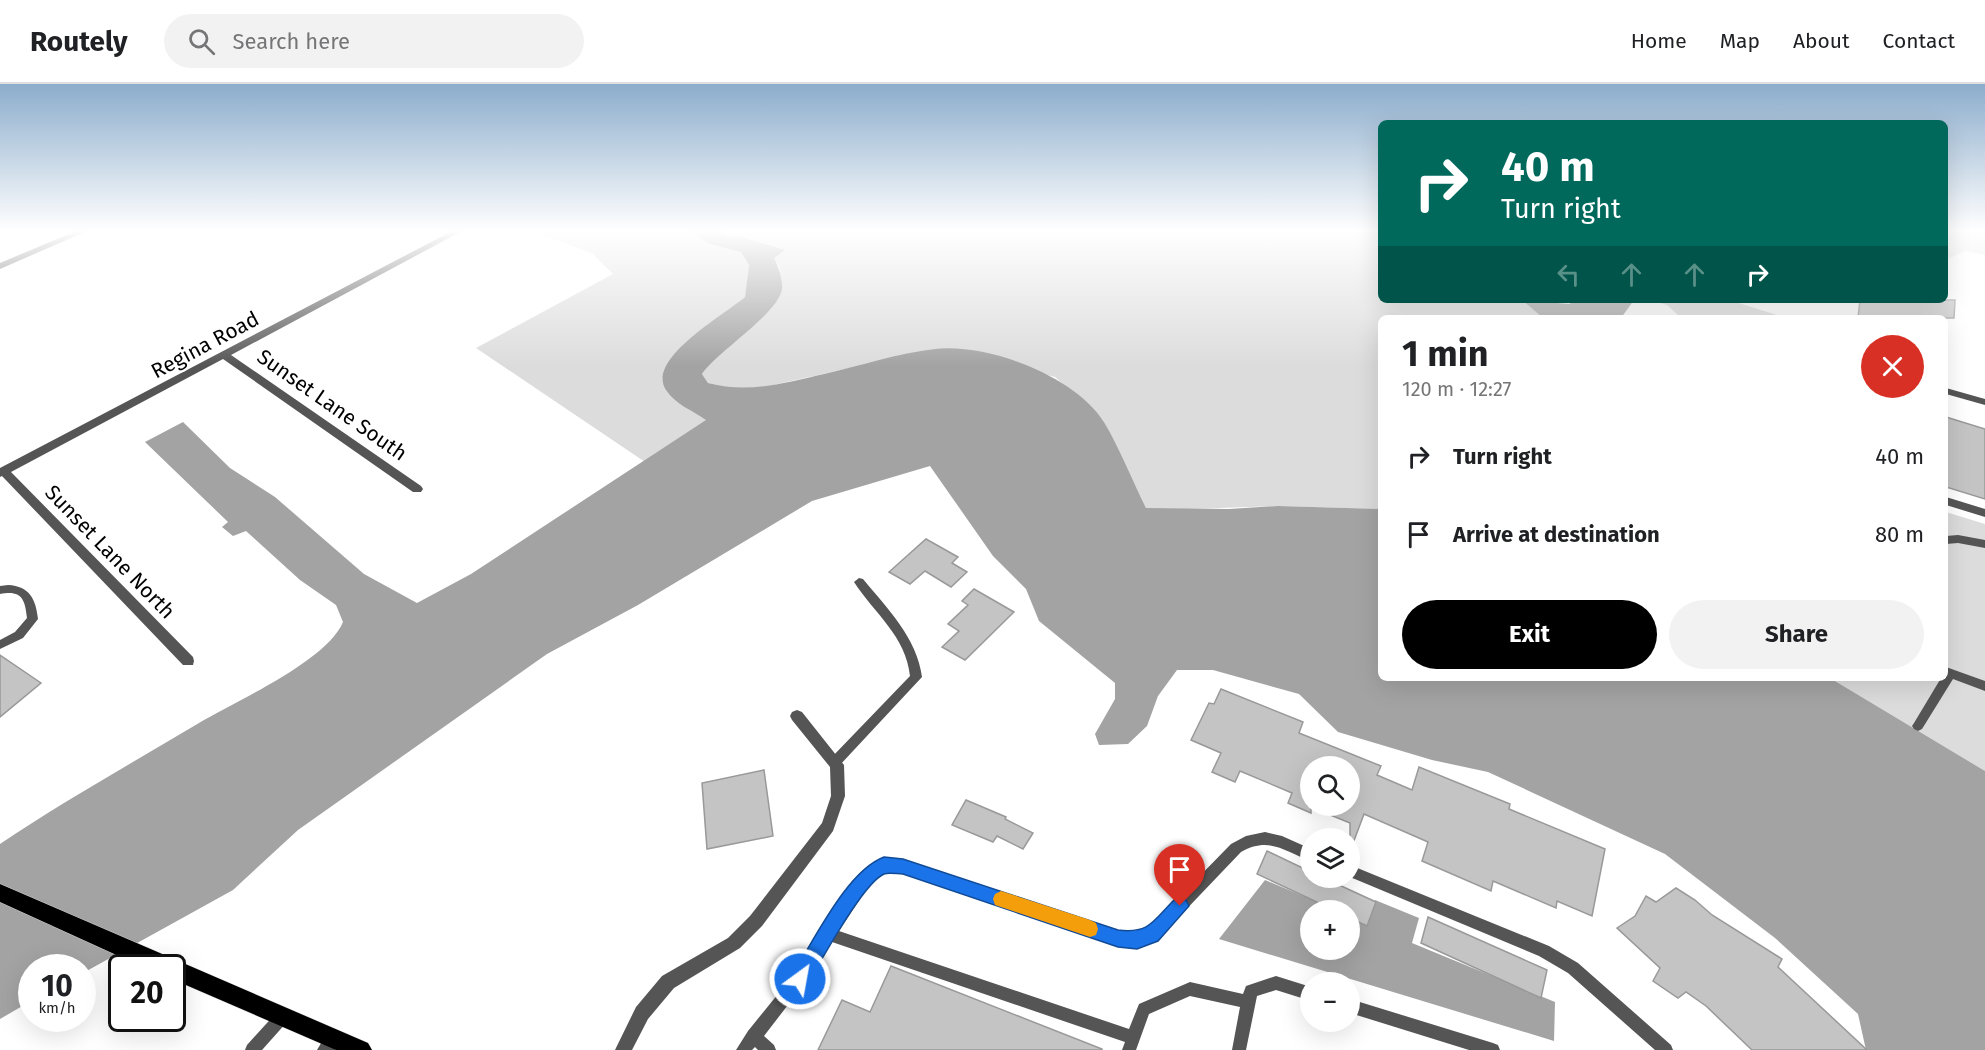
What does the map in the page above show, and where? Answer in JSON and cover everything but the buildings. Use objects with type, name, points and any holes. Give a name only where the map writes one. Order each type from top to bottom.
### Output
[{"type":"main road","points":[[0,893],[139,954]]},
{"type":"main road","points":[[186,974],[282,1017],[329,1045],[358,1049]]},
{"type":"street","name":"Regina Road","points":[[2,472],[373,276]]},
{"type":"street","name":"Sunset Lane South","points":[[224,355],[417,489]]},
{"type":"street","points":[[1948,392],[1985,402]]},
{"type":"street","name":"Sunset Lane North","points":[[2,472],[188,661]]},
{"type":"street","points":[[1948,502],[1985,513]]},
{"type":"street","points":[[623,1050],[642,1013],[668,982],[734,943],[756,921],[828,826],[838,796],[835,762],[797,716]]},
{"type":"lane","points":[[1948,540],[1958,538],[1985,544]]},
{"type":"lane","points":[[835,762],[916,677],[917,664],[890,619],[859,582]]},
{"type":"lane","points":[[0,590],[12,587],[20,590],[31,601],[33,619],[19,635],[0,645]]},
{"type":"lane","points":[[1948,673],[1985,686]]},
{"type":"lane","points":[[1918,726],[1943,681]]},
{"type":"lane","points":[[744,1050],[800,979],[869,874],[884,865],[903,867],[1118,939],[1137,941],[1152,935],[1236,848],[1248,840],[1265,836],[1300,850]]},
{"type":"lane","points":[[1360,875],[1544,951],[1573,968],[1666,1050]]},
{"type":"lane","points":[[828,934],[1130,1043],[1144,1009],[1190,989],[1249,1002]]},
{"type":"lane","points":[[1239,1050],[1251,991],[1276,983],[1300,991]]},
{"type":"lane","points":[[1360,1009],[1493,1050]]},
{"type":"lane","points":[[252,1050],[282,1017]]},
{"type":"lane","points":[[753,1036],[770,1050]]},
{"type":"shaded area","points":[[609,276],[748,276],[745,297],[698,332],[684,346],[690,410],[707,419],[701,426],[645,462],[476,348]]},
{"type":"shaded area","points":[[748,276],[781,276],[782,289],[778,299],[759,321],[710,364],[702,374],[708,383],[737,388],[766,386],[921,351],[956,349],[980,351],[1004,357],[1052,377],[1091,405],[1110,432],[1146,508],[1229,509],[1278,506],[1378,509],[1378,681],[1835,681],[1985,771],[1985,1050],[1866,1050],[1858,1014],[1775,938],[1665,854],[1488,772],[1432,760],[1338,732],[1299,694],[1213,670],[1177,670],[1158,696],[1147,726],[1128,744],[1099,745],[1095,734],[1115,699],[1115,683],[1039,621],[1026,589],[993,556],[930,466],[812,501],[638,605],[547,654],[298,830],[233,890],[117,954],[108,954],[108,959],[96,966],[96,954],[18,954],[18,1009],[0,1019],[0,844],[98,782],[279,679],[319,651],[334,637],[343,622],[336,605],[300,580],[246,531],[233,536],[222,527],[228,522],[145,442],[183,422],[230,468],[275,497],[364,574],[417,603],[471,574],[706,420],[674,400],[666,390],[663,378],[667,365],[677,351],[745,297]]},
{"type":"shaded area","points":[[780,276],[1378,276],[1378,303],[1526,303],[1540,315],[1378,315],[1378,509],[1278,506],[1159,510],[1146,508],[1103,420],[1055,377],[936,349],[760,388],[729,389],[708,383],[702,374],[712,359],[742,335],[782,288]]},
{"type":"shaded area","points":[[1526,303],[1632,303],[1623,315],[1540,315]]},
{"type":"shaded area","points":[[1660,303],[1738,303],[1776,315],[1678,315],[1667,305]]},
{"type":"shaded area","points":[[1948,513],[1985,524],[1985,771],[1835,681],[1948,681]]},
{"type":"shaded area","points":[[1265,880],[1312,900],[1300,900],[1300,960],[1360,960],[1360,921],[1368,924],[1375,900],[1419,918],[1412,943],[1555,1002],[1554,1041],[1360,982],[1360,972],[1327,972],[1219,939]]},
{"type":"slow traffic","points":[[1001,899],[1090,929]]},
{"type":"route","points":[[800,979],[869,874],[884,865],[903,867],[1118,939],[1137,941],[1152,935],[1180,906]]}]
